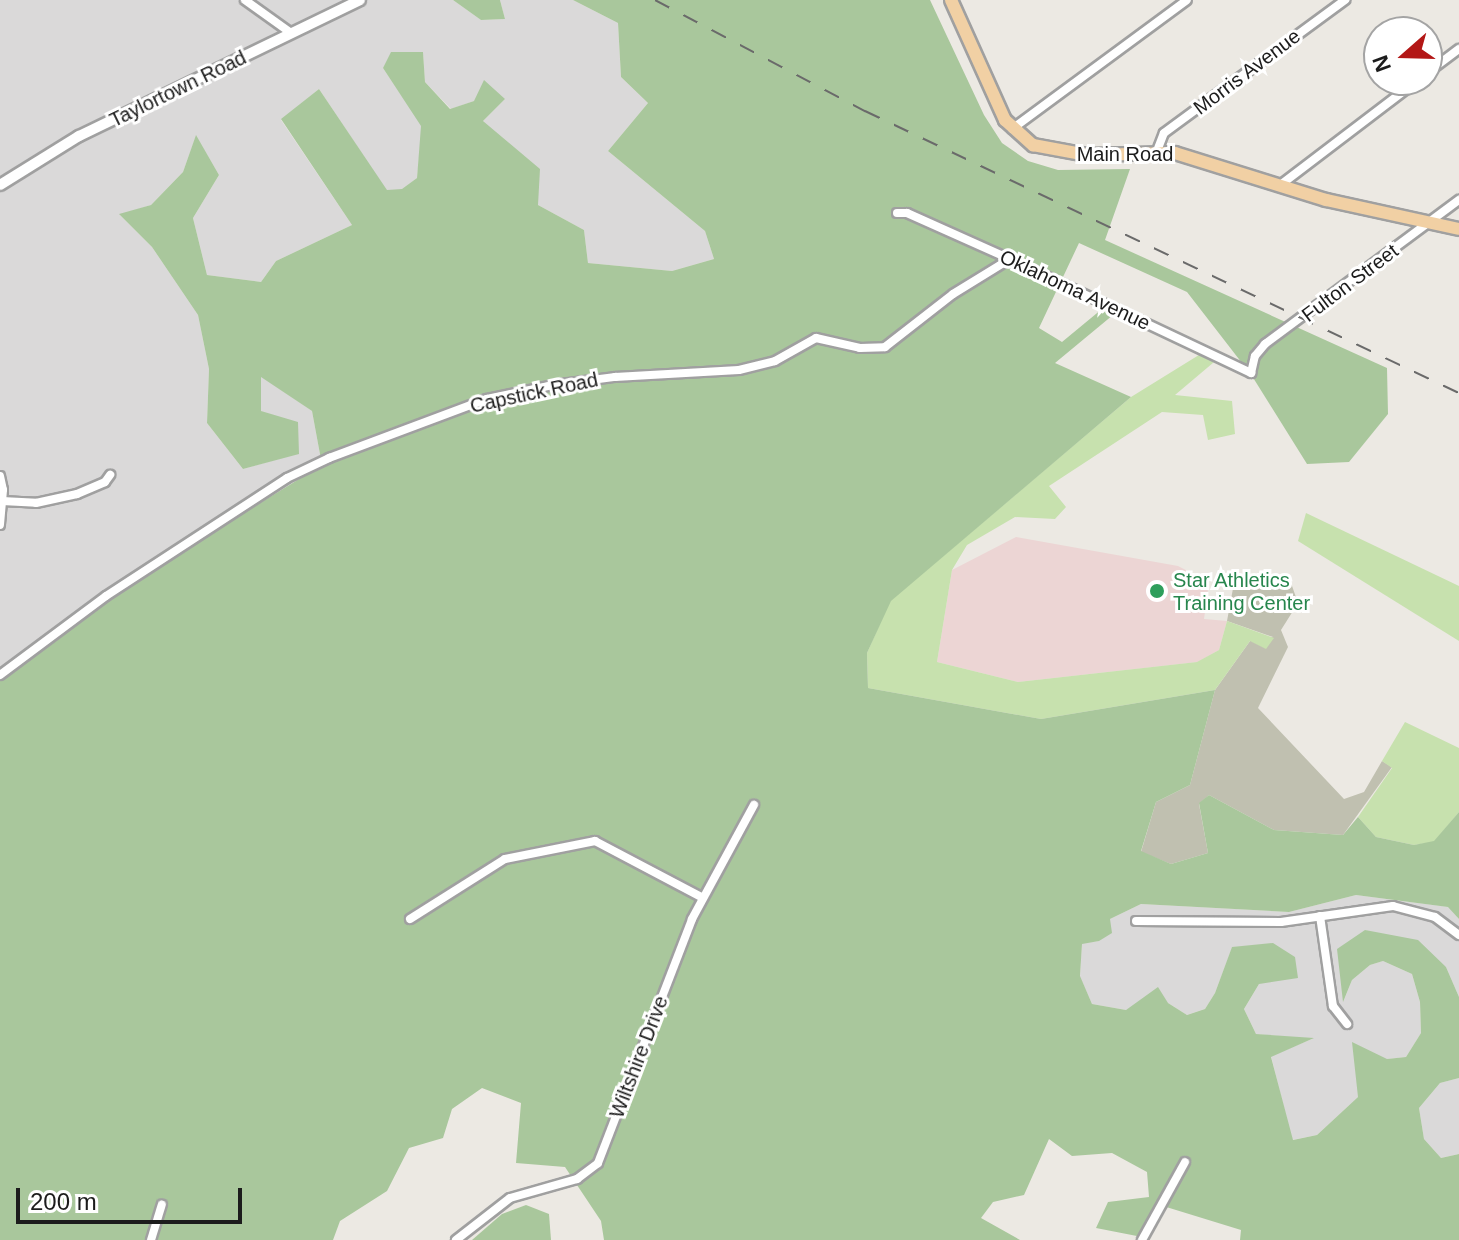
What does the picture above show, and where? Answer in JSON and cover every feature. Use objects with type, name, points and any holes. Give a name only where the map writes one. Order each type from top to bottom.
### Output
[{"type":"main road","points":[[951,0],[1012,129]]},
{"type":"main road","name":"Main Road","points":[[1012,129],[1033,145],[1066,154],[1157,151],[1190,156],[1279,186],[1427,224],[1459,229]]},
{"type":"street","points":[[245,0],[291,33]]},
{"type":"street","name":"Taylortown Road","points":[[0,185],[79,136],[360,0]]},
{"type":"street","points":[[1012,129],[1187,0]]},
{"type":"street","name":"Morris Avenue","points":[[1157,151],[1164,133],[1345,0]]},
{"type":"street","points":[[1279,186],[1397,96]]},
{"type":"street","name":"Fulton Street","points":[[1251,373],[1255,356],[1265,344],[1459,200]]},
{"type":"street","name":"Oklahoma Avenue","points":[[897,213],[907,213],[1010,259],[1251,373]]},
{"type":"street","name":"Capstick Road","points":[[0,675],[106,596],[287,478],[329,458],[487,399],[553,385],[739,370],[775,361],[816,338],[860,348],[885,347],[953,294],[1010,259]]},
{"type":"street","points":[[2,501],[36,503],[77,494],[105,482],[110,475]]},
{"type":"street","points":[[0,476],[0,525]]},
{"type":"street","name":"Wiltshire Drive","points":[[456,1240],[510,1198],[577,1179],[598,1163],[703,898],[754,805]]},
{"type":"street","points":[[410,919],[505,859],[595,841],[703,898]]},
{"type":"street","points":[[1136,921],[1281,922],[1380,906],[1408,908],[1435,917],[1459,935]]},
{"type":"street","points":[[1320,916],[1333,1006],[1347,1024]]},
{"type":"street","points":[[1142,1240],[1185,1162]]},
{"type":"street","points":[[151,1240],[162,1205]]},
{"type":"shaded area","points":[[0,0],[453,0],[481,20],[505,19],[500,0],[573,0],[618,23],[621,77],[648,103],[608,151],[705,231],[714,259],[672,271],[588,263],[584,230],[538,205],[483,121],[505,99],[474,101],[451,109],[425,82],[423,53],[383,68],[422,126],[417,178],[402,190],[387,191],[319,89],[281,120],[352,225],[276,261],[261,282],[207,275],[193,218],[219,175],[196,136],[183,172],[151,205],[120,215],[152,247],[198,315],[209,369],[207,423],[243,469],[299,453],[261,411],[261,376],[312,411],[322,465],[93,606],[0,676]]},
{"type":"shaded area","points":[[1016,537],[1178,566],[1209,582],[1204,619],[1227,621],[1219,650],[1198,662],[1018,682],[937,662],[952,570]]},
{"type":"shaded area","points":[[1234,583],[1291,583],[1298,603],[1281,630],[1288,647],[1258,708],[1344,799],[1364,792],[1382,761],[1392,767],[1343,835],[1274,830],[1209,795],[1199,804],[1208,853],[1171,864],[1141,852],[1156,802],[1190,785],[1215,690],[1250,641],[1273,637],[1227,621]]},
{"type":"shaded area","points":[[1356,895],[1449,907],[1459,919],[1459,997],[1446,967],[1365,930],[1344,1000],[1352,980],[1370,965],[1383,961],[1412,974],[1420,1002],[1421,1033],[1406,1057],[1387,1059],[1358,1097],[1317,1135],[1292,1140],[1271,1056],[1312,1039],[1256,1034],[1244,1009],[1259,984],[1232,948],[1215,993],[1205,1009],[1187,1015],[1168,1003],[1126,1010],[1092,1004],[1080,977],[1082,943],[1099,941],[1110,919],[1141,904],[1289,912]]},
{"type":"shaded area","points":[[1459,1078],[1459,1154],[1441,1158],[1424,1139],[1419,1108],[1440,1083]]},
{"type":"green space","points":[[453,0],[500,0],[505,19],[481,20]]},
{"type":"green space","points":[[573,0],[930,0],[984,115],[1002,143],[1028,161],[1058,170],[1130,169],[1105,240],[1387,368],[1388,414],[1349,462],[1307,464],[1252,376],[1187,292],[1079,243],[1039,328],[1062,342],[1108,304],[1119,310],[1055,363],[1131,397],[891,601],[867,653],[868,688],[1041,719],[1215,690],[1190,785],[1156,802],[1141,851],[1171,864],[1208,853],[1199,803],[1209,795],[1274,830],[1343,835],[1358,817],[1376,837],[1414,845],[1434,841],[1459,812],[1459,919],[1448,907],[1356,895],[1289,912],[1141,904],[1110,919],[1112,933],[1099,941],[1082,944],[1080,976],[1092,1004],[1126,1010],[1158,987],[1168,1003],[1187,1015],[1205,1009],[1215,993],[1232,947],[1273,943],[1295,957],[1298,978],[1259,984],[1244,1009],[1256,1034],[1314,1038],[1271,1057],[1293,1140],[1317,1135],[1358,1097],[1352,1042],[1387,1059],[1406,1057],[1421,1033],[1420,1002],[1412,974],[1383,961],[1370,965],[1352,980],[1343,1002],[1337,949],[1365,930],[1418,940],[1446,967],[1459,997],[1459,1078],[1440,1083],[1419,1108],[1424,1139],[1441,1158],[1459,1154],[1459,1240],[1240,1240],[1241,1230],[1163,1206],[1142,1237],[1096,1228],[1108,1202],[1149,1197],[1147,1172],[1112,1153],[1072,1156],[1049,1139],[1024,1195],[993,1202],[981,1218],[1020,1240],[604,1240],[601,1221],[565,1167],[516,1163],[521,1103],[482,1088],[452,1109],[443,1138],[409,1148],[387,1191],[340,1221],[333,1240],[0,1240],[0,676],[93,606],[322,465],[312,411],[261,377],[261,411],[298,422],[299,454],[243,469],[207,423],[209,369],[198,315],[152,247],[119,214],[151,205],[183,172],[196,135],[219,175],[193,218],[207,275],[261,282],[276,261],[352,225],[281,119],[319,89],[387,190],[402,189],[417,178],[421,126],[383,68],[391,52],[423,52],[425,82],[450,109],[474,101],[484,80],[505,99],[483,121],[540,169],[538,205],[584,230],[588,263],[672,271],[714,259],[705,231],[608,151],[648,103],[621,77],[618,23]]},
{"type":"green space","points":[[1207,350],[1220,357],[1175,395],[1232,401],[1235,434],[1208,440],[1203,415],[1162,412],[1049,486],[1066,507],[1055,519],[1015,517],[967,545],[952,570],[937,662],[1018,682],[1197,662],[1219,650],[1227,621],[1274,638],[1266,649],[1250,641],[1215,690],[1041,719],[868,688],[867,653],[890,601],[1131,397]]},
{"type":"green space","points":[[1306,513],[1459,586],[1459,641],[1298,541]]},
{"type":"green space","points":[[1405,722],[1459,748],[1459,812],[1434,842],[1414,845],[1376,837],[1358,817],[1392,768],[1382,761]]},
{"type":"green space","points":[[526,1205],[549,1214],[551,1240],[472,1240],[502,1214]]},
{"type":"railway","points":[[655,0],[865,111],[1459,393]]},
{"type":"place","name":"Star Athletics Training Center","points":[[1157,591]]}]
